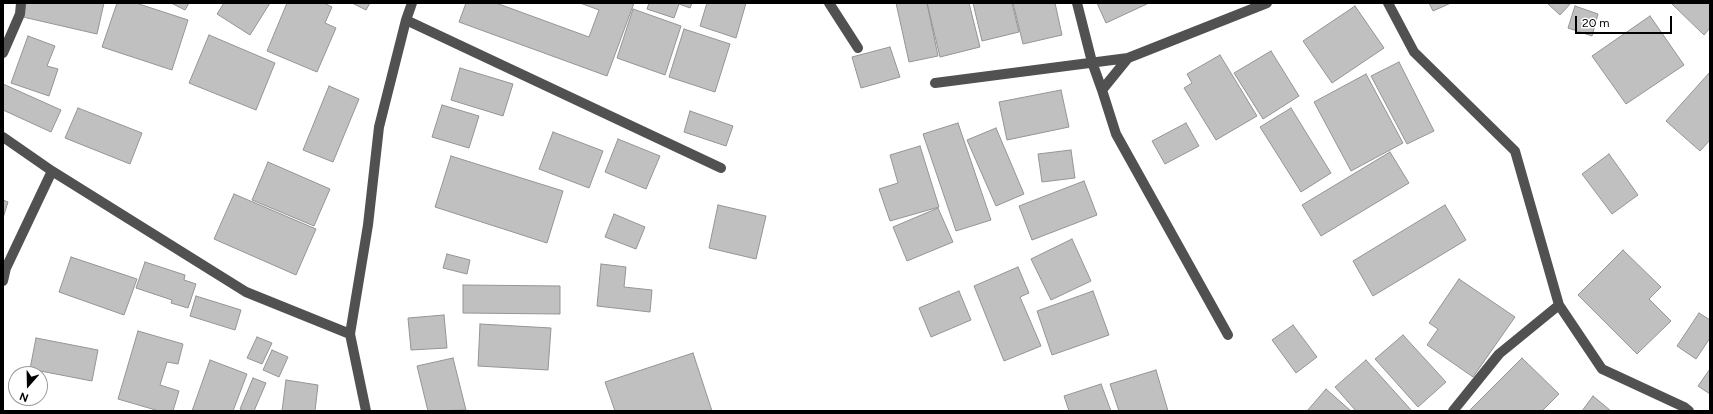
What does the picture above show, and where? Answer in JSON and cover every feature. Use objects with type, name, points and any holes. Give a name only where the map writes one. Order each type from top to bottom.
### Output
[{"type":"street","points":[[3,53],[20,14],[22,3]]},
{"type":"street","points":[[366,411],[350,334],[368,225],[379,127],[406,20],[412,3]]},
{"type":"street","points":[[829,3],[858,48]]},
{"type":"street","points":[[1077,3],[1092,62],[1116,134],[1228,335]]},
{"type":"street","points":[[935,83],[1128,58],[1267,3]]},
{"type":"street","points":[[1388,3],[1414,52],[1514,151],[1559,305],[1602,369],[1684,407],[1689,411]]},
{"type":"street","points":[[406,20],[721,168]]},
{"type":"street","points":[[1102,90],[1128,58]]},
{"type":"street","points":[[3,137],[52,171],[246,292],[350,334]]},
{"type":"street","points":[[3,281],[6,268],[52,171]]},
{"type":"street","points":[[1453,411],[1499,354],[1559,305]]},
{"type":"building","points":[[26,3],[104,3],[97,34],[23,17]]},
{"type":"building","points":[[117,3],[136,3],[188,20],[172,70],[102,47]]},
{"type":"building","points":[[171,3],[189,3],[185,10]]},
{"type":"building","points":[[224,3],[270,3],[250,35],[217,14]]},
{"type":"building","points":[[287,3],[324,3],[332,7],[325,23],[336,28],[317,72],[267,51]]},
{"type":"building","points":[[352,3],[370,3],[366,10]]},
{"type":"building","points":[[466,3],[496,3],[589,37],[599,10],[580,3],[634,3],[607,76],[459,22]]},
{"type":"building","points":[[649,3],[692,3],[690,8],[679,4],[674,18],[647,9]]},
{"type":"building","points":[[707,3],[746,3],[736,38],[700,26]]},
{"type":"building","points":[[896,3],[927,3],[938,56],[909,62]]},
{"type":"building","points":[[927,3],[969,3],[980,47],[940,57]]},
{"type":"building","points":[[973,3],[1012,3],[1019,32],[982,41]]},
{"type":"building","points":[[1013,3],[1055,3],[1062,35],[1023,44]]},
{"type":"building","points":[[1097,3],[1149,3],[1106,23]]},
{"type":"building","points":[[1429,3],[1451,3],[1433,11]]},
{"type":"building","points":[[1547,3],[1571,3],[1560,15]]},
{"type":"building","points":[[1671,3],[1710,3],[1710,28],[1704,35]]},
{"type":"building","points":[[1355,6],[1384,48],[1332,83],[1303,41]]},
{"type":"building","points":[[1575,6],[1598,14],[1592,36],[1568,28]]},
{"type":"building","points":[[633,9],[681,26],[665,75],[617,58]]},
{"type":"building","points":[[1650,16],[1684,65],[1626,104],[1592,56]]},
{"type":"building","points":[[684,29],[730,44],[715,92],[669,77]]},
{"type":"building","points":[[209,35],[275,63],[256,110],[189,83]]},
{"type":"building","points":[[28,36],[55,46],[47,66],[58,69],[49,96],[11,83]]},
{"type":"building","points":[[890,47],[900,77],[861,88],[852,57]]},
{"type":"building","points":[[1271,51],[1299,96],[1263,119],[1234,73]]},
{"type":"building","points":[[1220,55],[1257,116],[1216,140],[1184,88],[1192,83],[1187,74]]},
{"type":"building","points":[[1399,62],[1434,131],[1407,144],[1371,76]]},
{"type":"building","points":[[460,68],[513,84],[503,116],[451,100]]},
{"type":"building","points":[[1710,72],[1710,140],[1700,151],[1666,121]]},
{"type":"building","points":[[1366,74],[1403,143],[1351,171],[1314,102]]},
{"type":"building","points":[[3,84],[61,110],[51,132],[3,110]]},
{"type":"building","points":[[329,86],[359,99],[333,162],[303,150]]},
{"type":"building","points":[[1061,90],[1069,127],[1007,140],[999,102]]},
{"type":"building","points":[[442,105],[479,116],[469,148],[432,137]]},
{"type":"building","points":[[78,108],[142,133],[130,164],[65,138]]},
{"type":"building","points":[[1291,108],[1331,173],[1301,192],[1260,127]]},
{"type":"building","points":[[690,111],[733,126],[726,146],[684,132]]},
{"type":"building","points":[[958,123],[991,220],[956,231],[923,134]]},
{"type":"building","points":[[1186,123],[1199,146],[1165,164],[1152,141]]},
{"type":"building","points":[[996,128],[1024,194],[996,206],[967,140]]},
{"type":"building","points":[[553,132],[603,151],[589,188],[539,169]]},
{"type":"building","points":[[618,139],[660,156],[646,189],[605,172]]},
{"type":"building","points":[[920,146],[939,207],[890,221],[879,189],[898,183],[890,155]]},
{"type":"building","points":[[1071,150],[1075,178],[1042,182],[1038,154]]},
{"type":"building","points":[[1390,152],[1409,183],[1321,236],[1302,205]]},
{"type":"building","points":[[1609,154],[1638,195],[1612,214],[1582,174]]},
{"type":"building","points":[[451,156],[563,191],[547,243],[435,207]]},
{"type":"building","points":[[268,162],[330,189],[314,226],[252,200]]},
{"type":"building","points":[[1084,181],[1097,215],[1032,240],[1019,206]]},
{"type":"building","points":[[234,194],[316,229],[296,275],[214,239]]},
{"type":"building","points":[[3,200],[8,202],[3,218]]},
{"type":"building","points":[[718,205],[766,216],[756,259],[709,248]]},
{"type":"building","points":[[1445,205],[1466,240],[1373,296],[1353,261]]},
{"type":"building","points":[[938,208],[953,242],[907,261],[893,227]]},
{"type":"building","points":[[614,214],[645,227],[636,249],[605,237]]},
{"type":"building","points":[[1072,239],[1091,281],[1051,300],[1031,259]]},
{"type":"building","points":[[1623,250],[1661,287],[1649,299],[1671,321],[1637,354],[1578,295]]},
{"type":"building","points":[[447,254],[470,260],[467,274],[443,268]]},
{"type":"building","points":[[71,257],[137,279],[124,315],[59,292]]},
{"type":"building","points":[[145,262],[185,275],[184,280],[196,284],[188,308],[171,303],[172,300],[136,288]]},
{"type":"building","points":[[601,264],[626,267],[624,287],[652,290],[650,312],[597,306]]},
{"type":"building","points":[[1018,267],[1029,293],[1020,297],[1041,346],[1004,361],[974,286]]},
{"type":"building","points":[[1459,279],[1515,317],[1473,377],[1427,345],[1438,329],[1429,323]]},
{"type":"building","points":[[463,285],[560,286],[560,314],[463,313]]},
{"type":"building","points":[[959,291],[971,320],[931,337],[919,308]]},
{"type":"building","points":[[1093,291],[1109,335],[1052,355],[1037,311]]},
{"type":"building","points":[[196,296],[241,310],[235,330],[190,316]]},
{"type":"building","points":[[1699,313],[1710,320],[1710,338],[1696,359],[1677,346]]},
{"type":"building","points":[[444,315],[447,348],[411,350],[408,318]]},
{"type":"building","points":[[480,324],[551,328],[548,370],[478,366]]},
{"type":"building","points":[[1293,325],[1317,357],[1296,373],[1272,340]]},
{"type":"building","points":[[138,331],[183,344],[178,364],[167,362],[160,385],[179,391],[173,411],[159,411],[118,399]]},
{"type":"building","points":[[1403,335],[1446,382],[1418,407],[1375,359]]},
{"type":"building","points":[[257,337],[272,343],[262,364],[247,358]]},
{"type":"building","points":[[36,338],[98,350],[92,381],[48,372],[48,366],[31,366]]},
{"type":"building","points":[[272,350],[288,357],[279,377],[263,370]]},
{"type":"building","points":[[693,353],[712,411],[615,411],[605,382]]},
{"type":"building","points":[[453,358],[466,410],[428,411],[417,366]]},
{"type":"building","points":[[1522,358],[1559,394],[1542,411],[1469,411]]},
{"type":"building","points":[[210,360],[247,374],[233,411],[192,411]]},
{"type":"building","points":[[1366,360],[1412,411],[1356,411],[1335,387]]},
{"type":"building","points":[[1710,369],[1710,394],[1698,386]]},
{"type":"building","points":[[1156,370],[1168,411],[1119,411],[1110,384]]},
{"type":"building","points":[[253,378],[266,383],[254,411],[244,411],[240,409]]},
{"type":"building","points":[[286,380],[318,385],[315,411],[282,411]]},
{"type":"building","points":[[1101,384],[1111,411],[1069,411],[1064,396]]},
{"type":"building","points":[[1326,389],[1351,411],[1307,411]]},
{"type":"building","points":[[1593,396],[1611,411],[1582,411]]}]
